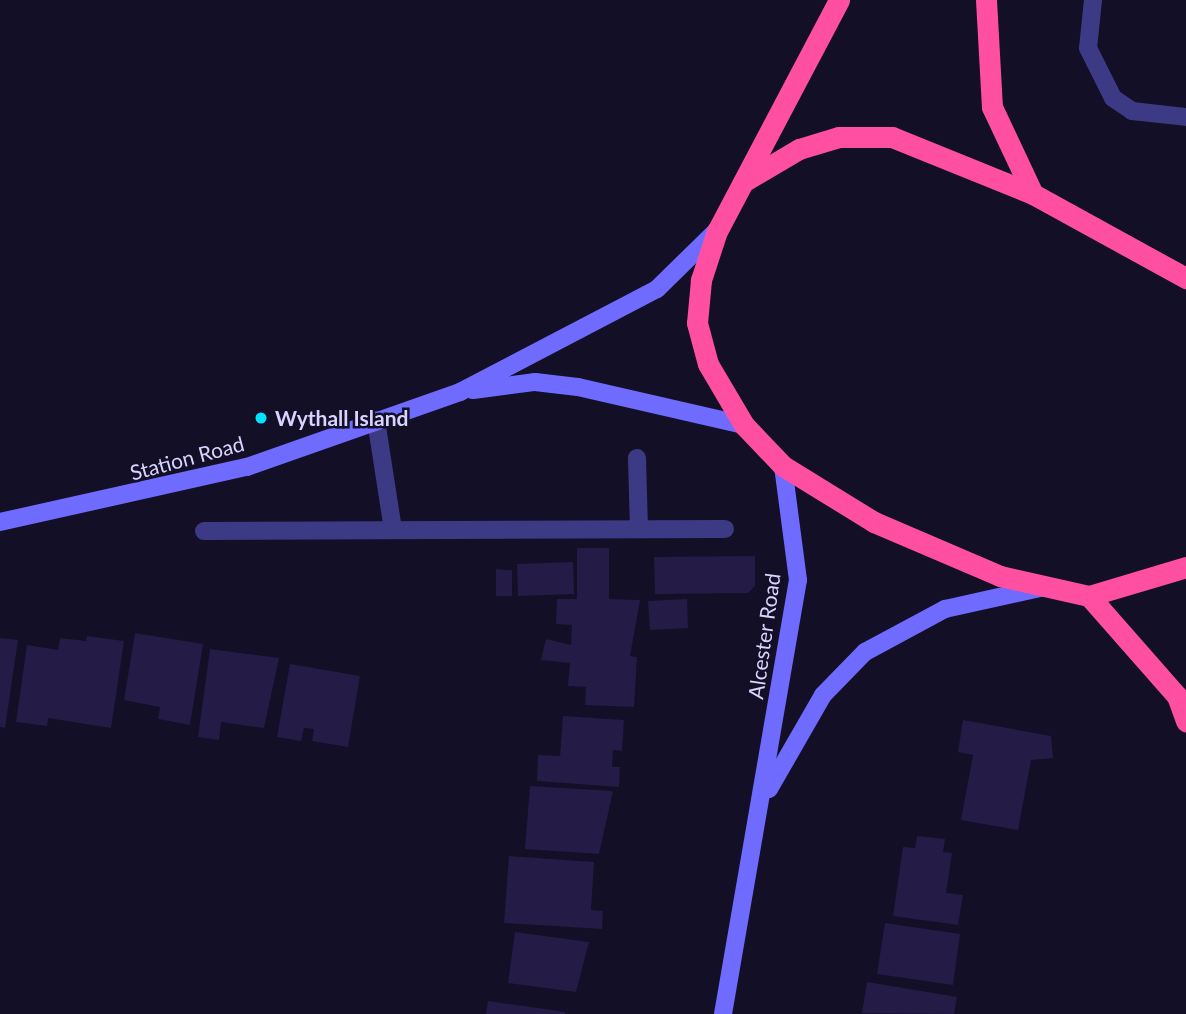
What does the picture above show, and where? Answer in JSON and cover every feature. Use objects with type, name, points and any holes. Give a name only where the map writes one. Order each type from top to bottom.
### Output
[{"type":"highway","points":[[839,0],[717,231],[701,281],[697,323],[708,364],[744,425],[783,467],[948,559],[1089,596],[1186,567]]},
{"type":"highway","points":[[986,0],[992,107],[1033,194]]},
{"type":"highway","points":[[741,183],[799,149],[839,137],[892,137],[1033,194],[1180,274]]},
{"type":"highway","points":[[1089,596],[1177,696],[1186,722]]},
{"type":"street","points":[[1093,0],[1088,48],[1113,98],[1132,111],[1186,117]]},
{"type":"street","name":"Station Road","points":[[0,522],[247,467],[460,392],[657,289],[717,231]]},
{"type":"street","name":"Station Road","points":[[460,392],[535,382],[579,387],[744,425]]},
{"type":"street","points":[[376,420],[393,530]]},
{"type":"street","points":[[637,458],[639,529]]},
{"type":"street","name":"Alcester Road","points":[[723,1014],[798,580],[783,467]]},
{"type":"street","points":[[204,531],[724,528]]},
{"type":"street","name":"Alcester Road","points":[[758,812],[823,695],[865,653],[945,609],[1047,587]]},
{"type":"building","points":[[577,548],[609,548],[609,599],[640,600],[630,656],[637,657],[634,707],[585,705],[586,687],[568,686],[570,663],[541,660],[546,639],[571,645],[572,625],[556,624],[557,599],[577,599]]},
{"type":"building","points":[[755,556],[755,586],[748,593],[655,594],[654,557]]},
{"type":"building","points":[[573,562],[574,594],[518,596],[517,564]]},
{"type":"building","points":[[496,569],[512,570],[512,596],[496,596]]},
{"type":"building","points":[[687,599],[688,628],[650,630],[648,601]]},
{"type":"building","points":[[135,633],[203,644],[190,725],[158,719],[160,707],[124,700]]},
{"type":"building","points":[[87,636],[124,641],[111,728],[48,718],[47,726],[16,722],[27,645],[58,650],[60,638],[86,641]]},
{"type":"building","points":[[0,638],[18,640],[5,728],[0,727]]},
{"type":"building","points":[[210,649],[279,658],[264,728],[221,722],[219,740],[198,737]]},
{"type":"building","points":[[290,664],[360,676],[348,747],[312,741],[314,729],[304,728],[301,741],[277,737]]},
{"type":"building","points":[[563,716],[624,720],[622,751],[613,750],[612,767],[620,767],[619,787],[537,781],[538,755],[560,756]]},
{"type":"building","points":[[963,720],[1051,736],[1053,758],[1031,760],[1018,830],[961,820],[973,755],[958,752]]},
{"type":"building","points":[[530,786],[613,791],[599,854],[525,849]]},
{"type":"building","points":[[917,836],[945,839],[943,852],[952,853],[946,893],[963,895],[958,925],[893,916],[903,847],[915,848]]},
{"type":"building","points":[[509,856],[594,862],[591,910],[603,911],[602,929],[504,923]]},
{"type":"building","points":[[885,923],[960,934],[953,985],[877,974]]},
{"type":"building","points":[[515,932],[589,942],[576,992],[508,983]]},
{"type":"building","points":[[867,982],[957,997],[954,1014],[862,1013]]},
{"type":"building","points":[[488,1001],[565,1012],[565,1014],[486,1014]]},
{"type":"place","name":"Wythall Island","points":[[261,418]]}]
